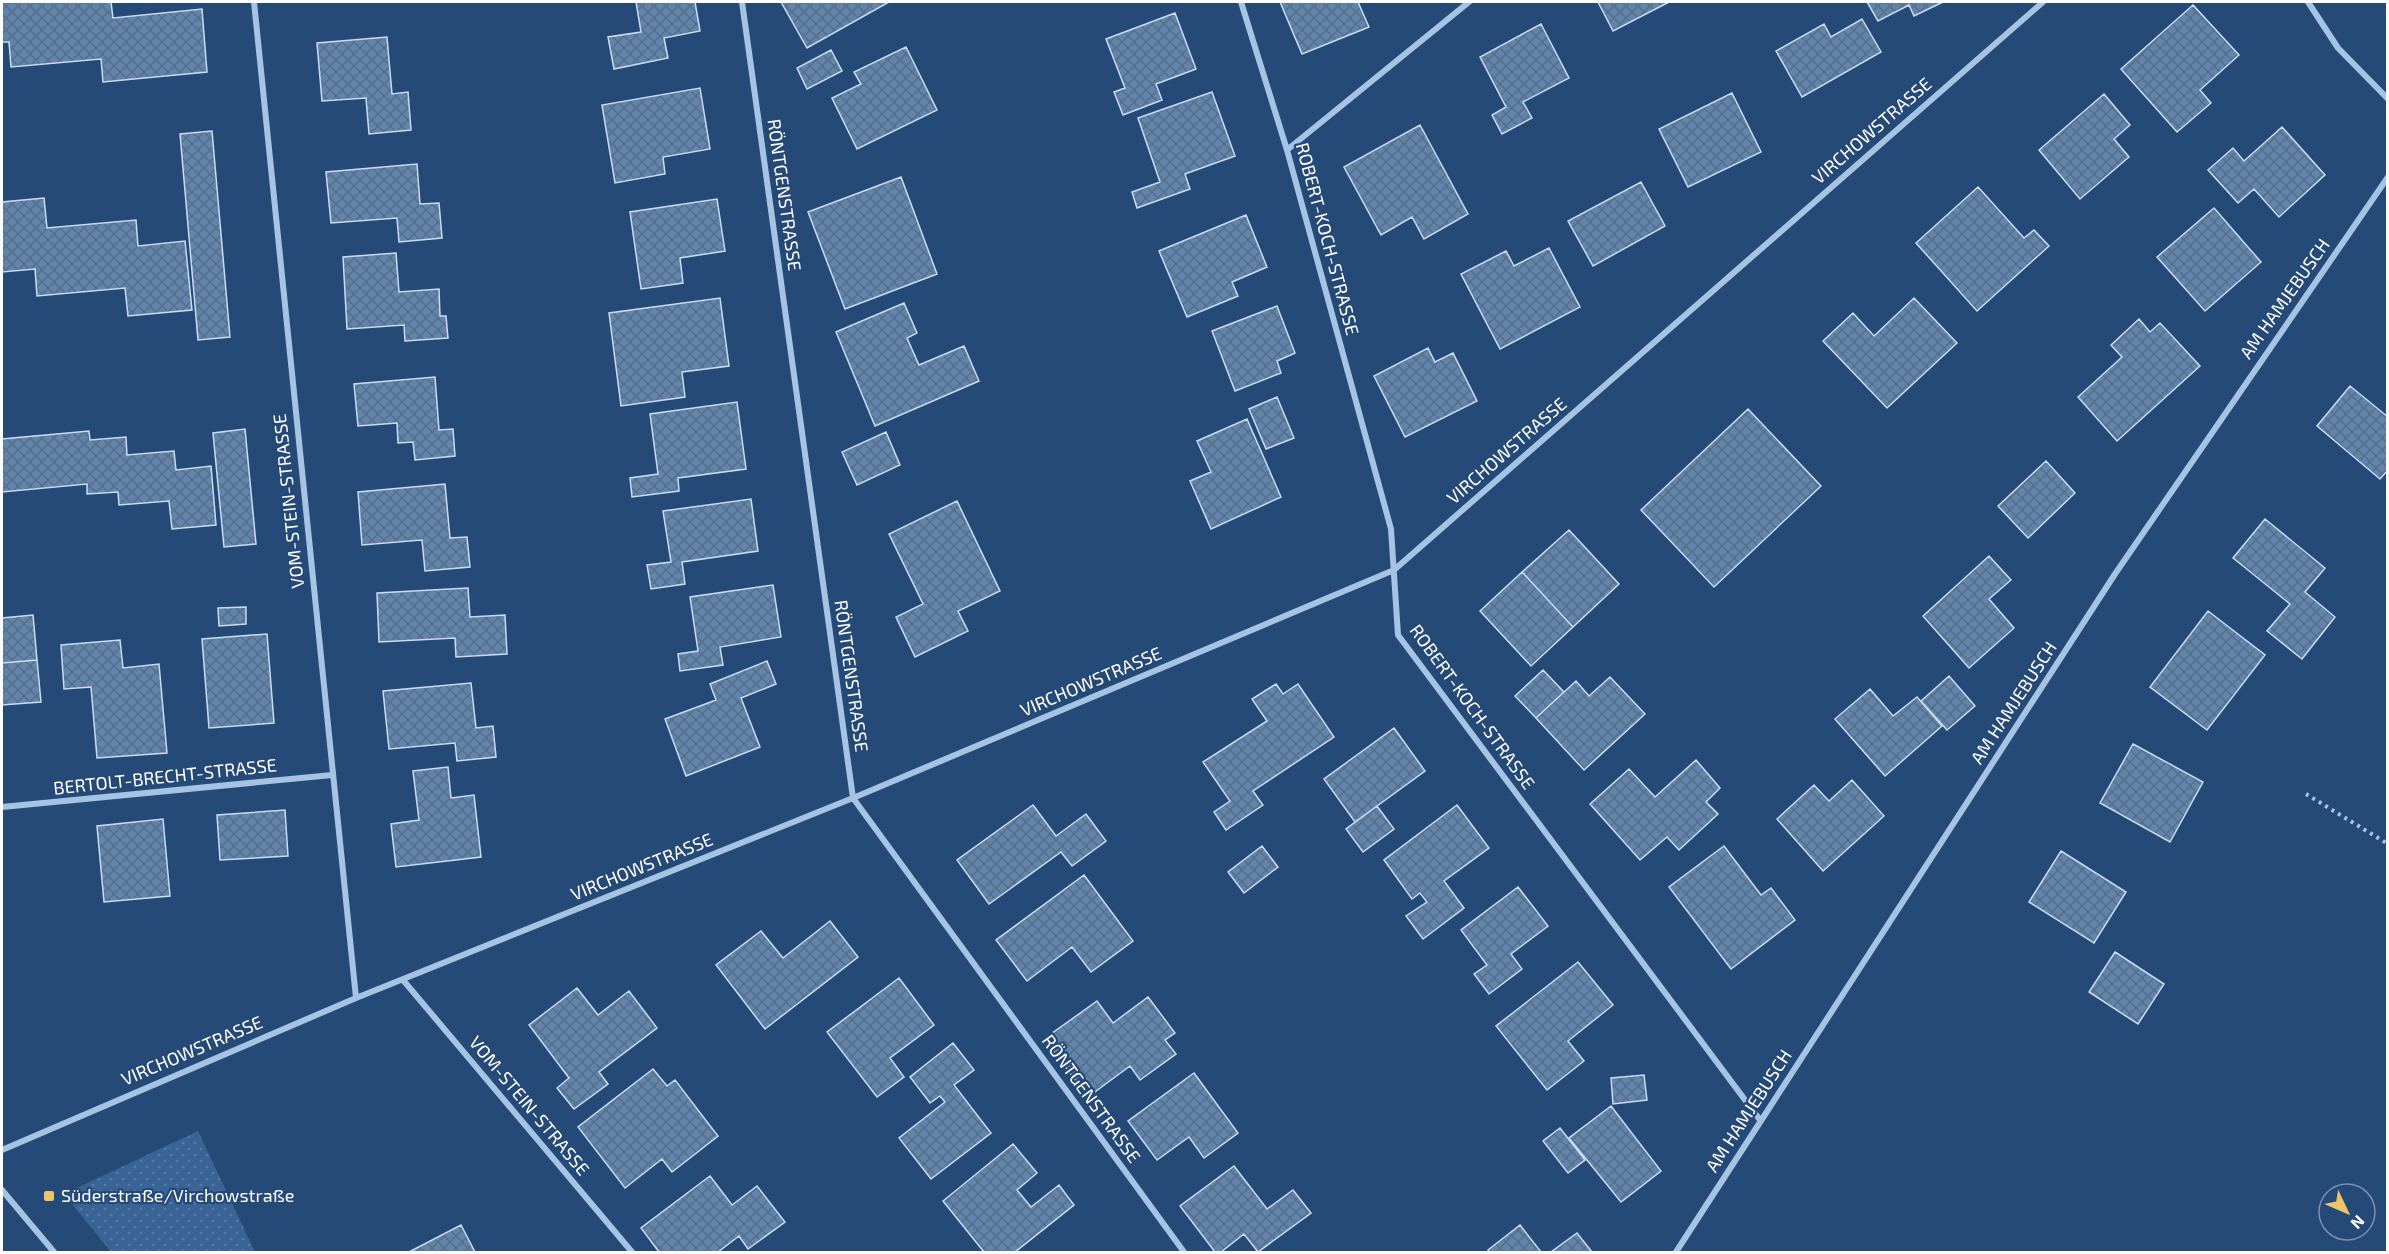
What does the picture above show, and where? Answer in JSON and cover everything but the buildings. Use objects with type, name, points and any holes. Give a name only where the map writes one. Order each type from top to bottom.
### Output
[{"type":"street","name":"VOM-STEIN-STRASSE","points":[[254,2],[356,998]]},
{"type":"street","name":"RÖNTGENSTRASSE","points":[[742,2],[853,798],[1184,1252]]},
{"type":"street","name":"ROBERT-KOCH-STRASSE","points":[[1241,2],[1287,150],[1391,529],[1398,635],[1760,1120]]},
{"type":"street","points":[[1287,150],[1469,2]]},
{"type":"street","name":"VIRCHOWSTRASSE","points":[[2,1150],[356,998],[853,798],[1394,570],[2043,2]]},
{"type":"street","points":[[2307,2],[2338,48],[2388,99]]},
{"type":"street","name":"AM HAMJEBUSCH","points":[[1676,1252],[2115,574],[2388,177]]},
{"type":"street","name":"BERTOLT-BRECHT-STRASSE","points":[[2,807],[332,775]]},
{"type":"street","name":"VOM-STEIN-STRASSE","points":[[403,980],[632,1252]]},
{"type":"street","points":[[2,1190],[54,1252]]},
{"type":"path","points":[[2306,794],[2388,844]]},
{"type":"shaded area","points":[[198,1131],[255,1252],[111,1252],[64,1194]]},
{"type":"place","name":"Süderstraße/Virchowstraße","points":[[49,1196]]}]
